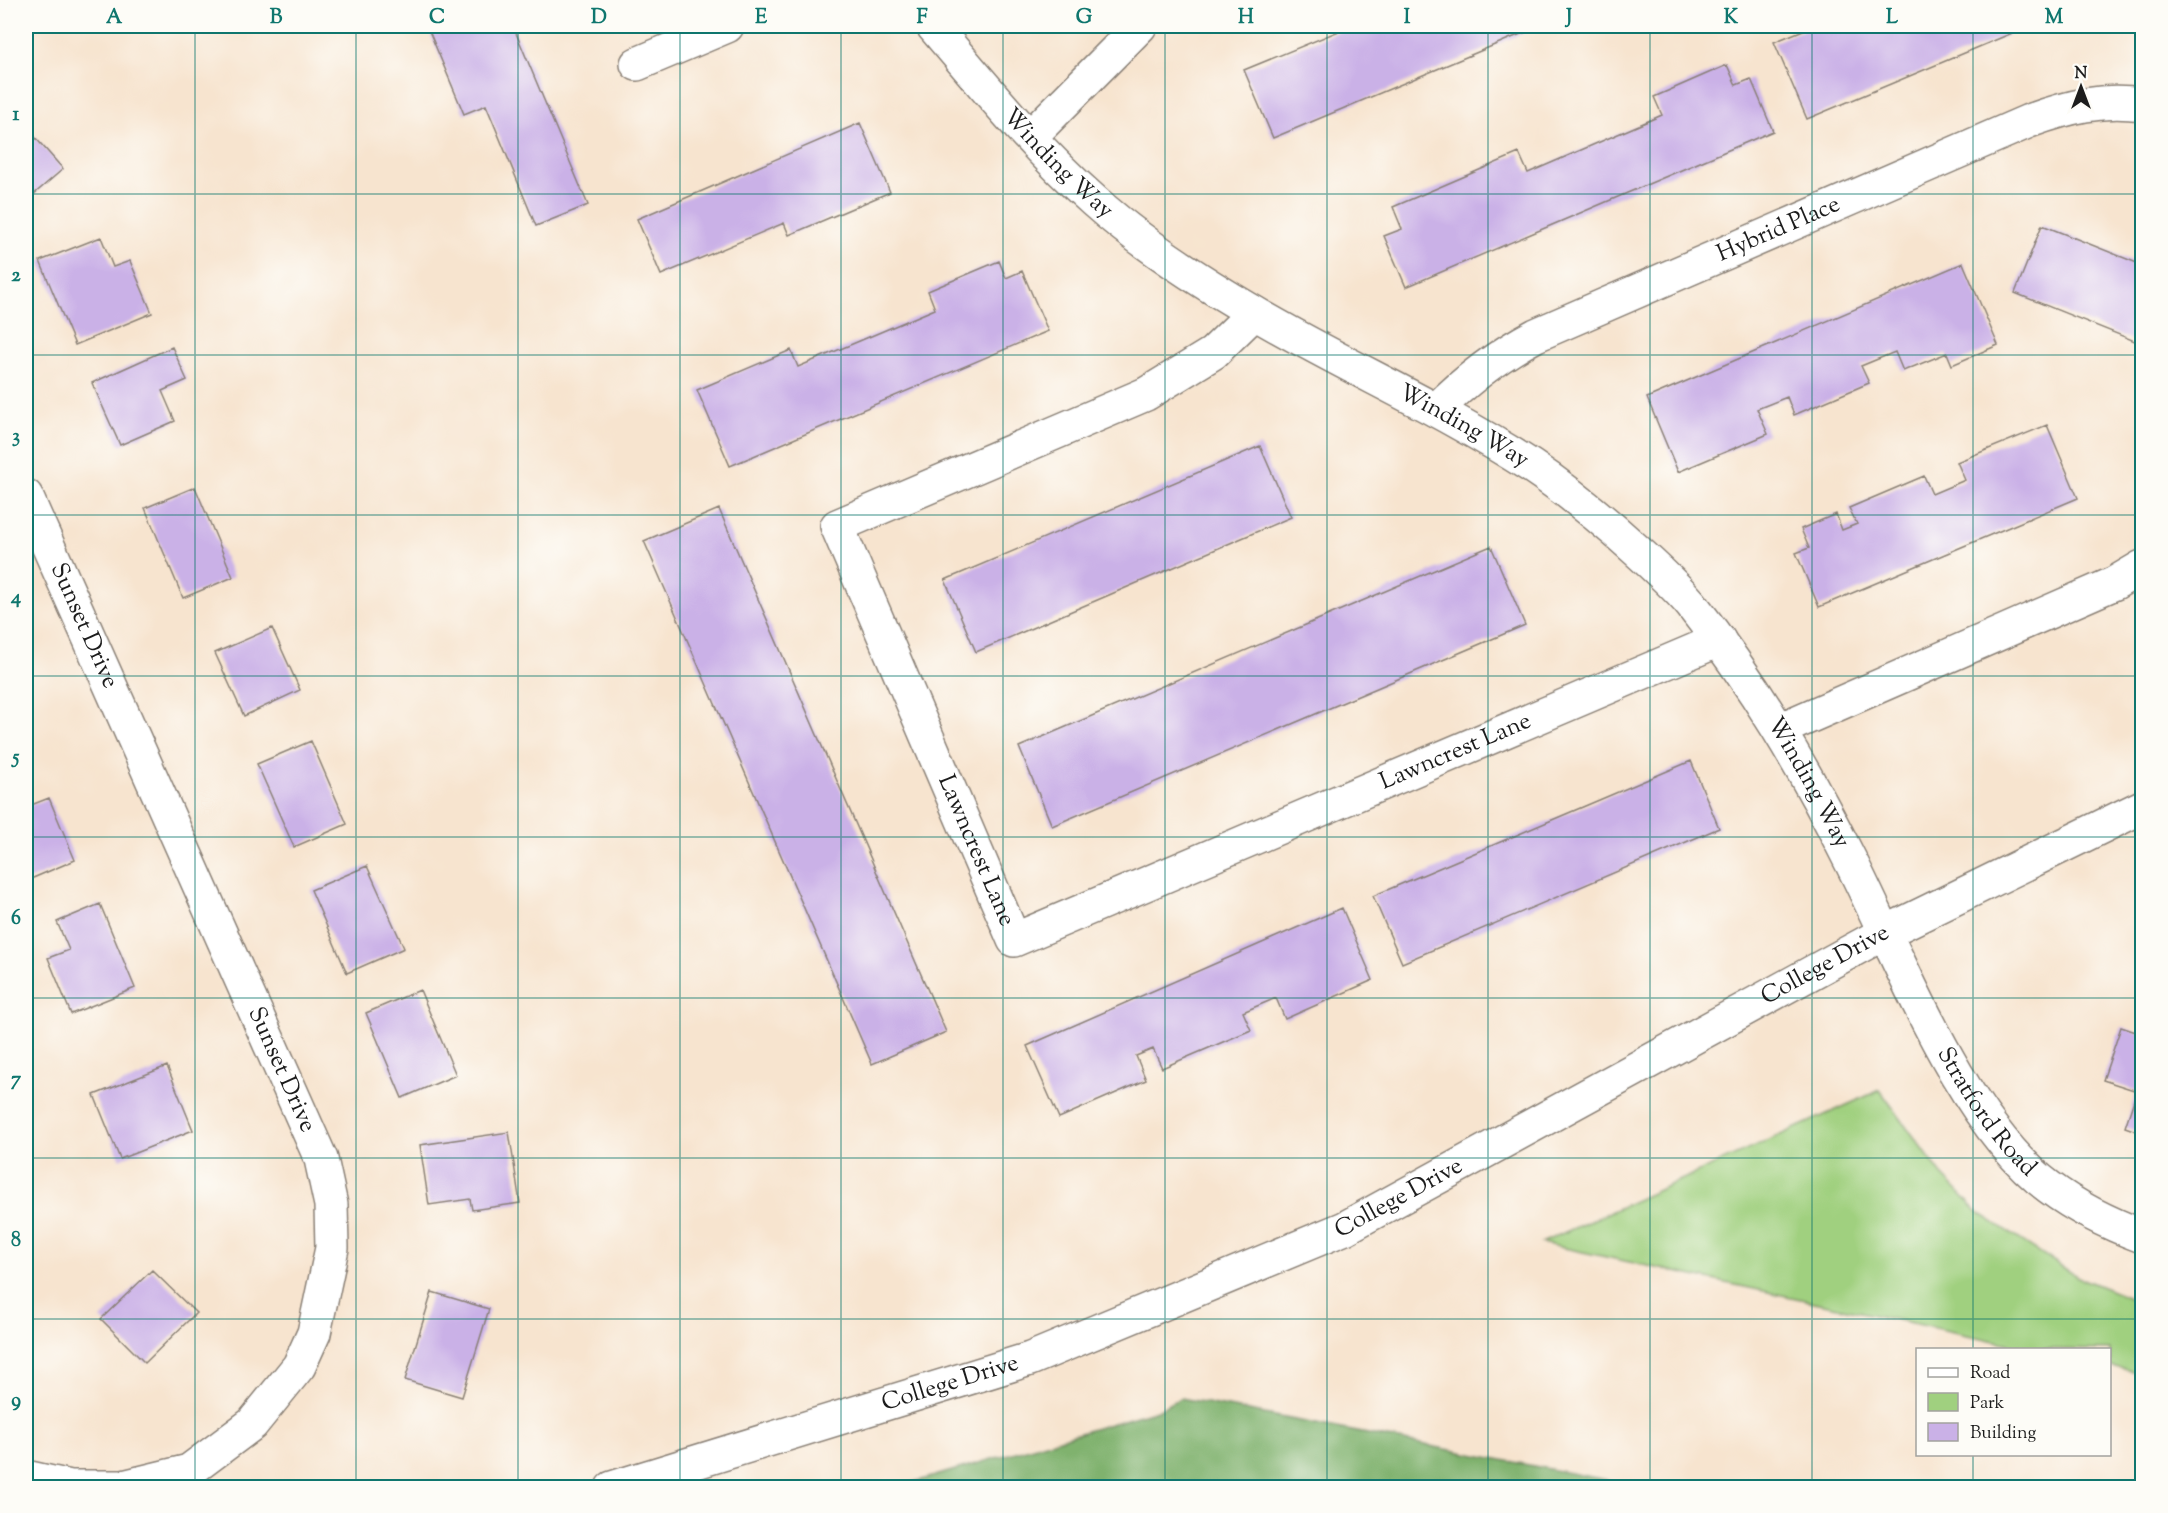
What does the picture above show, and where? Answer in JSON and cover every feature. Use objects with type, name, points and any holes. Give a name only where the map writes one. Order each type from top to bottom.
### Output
[{"type":"street","points":[[637,64],[727,26]]},
{"type":"street","name":"Winding Way","points":[[933,26],[1030,137],[1086,194],[1132,233],[1254,313],[1436,410],[1533,467],[1611,528],[1686,598],[1719,640],[1781,729],[1886,932]]},
{"type":"street","points":[[1030,137],[1140,26]]},
{"type":"street","name":"Hybrid Place","points":[[1436,410],[1476,372],[1502,353],[1536,334],[2029,121],[2091,103],[2122,101],[2142,104]]},
{"type":"street","name":"Lawncrest Lane","points":[[1254,313],[1213,352],[1146,394],[837,526],[1014,940],[1719,640]]},
{"type":"street","name":"Sunset Drive","points":[[26,496],[321,1159],[331,1205],[332,1248],[314,1334],[298,1366],[252,1424],[189,1471],[123,1487],[71,1487],[26,1477]]},
{"type":"street","points":[[1781,729],[2115,583],[2142,567]]},
{"type":"street","name":"College Drive","points":[[612,1488],[1030,1359],[1345,1228],[1886,932],[2142,807]]},
{"type":"street","name":"Stratford Road","points":[[1886,932],[1967,1090],[1988,1122],[2019,1160],[2047,1186],[2082,1209],[2142,1236]]},
{"type":"green space","points":[[1880,1090],[1941,1174],[1979,1213],[2078,1277],[2142,1303],[2142,1373],[2111,1366],[2111,1348],[2027,1348],[1541,1243]]},
{"type":"green space","points":[[1181,1398],[1627,1484],[1611,1488],[898,1487],[1157,1410]]},
{"type":"building","points":[[427,26],[513,26],[588,205],[536,226],[486,105],[464,114]]},
{"type":"building","points":[[1351,26],[1540,26],[1273,138],[1244,70]]},
{"type":"building","points":[[1813,26],[2029,26],[1807,119],[1774,42]]},
{"type":"building","points":[[1727,65],[1736,85],[1751,79],[1773,131],[1406,287],[1384,236],[1402,229],[1393,207],[1519,153],[1528,173],[1662,115],[1654,97]]},
{"type":"building","points":[[860,123],[890,192],[789,235],[784,223],[661,275],[637,219]]},
{"type":"building","points":[[26,127],[63,169],[26,201]]},
{"type":"building","points":[[2042,225],[2142,265],[2142,344],[2015,293]]},
{"type":"building","points":[[101,237],[113,267],[130,261],[152,313],[75,345],[40,261]]},
{"type":"building","points":[[999,261],[1006,278],[1022,271],[1048,331],[730,466],[697,390],[791,350],[798,367],[935,309],[928,291]]},
{"type":"building","points":[[1963,263],[1998,345],[1952,365],[1947,353],[1903,371],[1895,352],[1861,366],[1869,383],[1794,415],[1787,397],[1757,409],[1768,434],[1678,472],[1647,398]]},
{"type":"building","points":[[172,347],[187,380],[162,391],[175,421],[120,445],[92,383]]},
{"type":"building","points":[[2047,425],[2078,498],[1819,607],[1796,553],[1809,548],[1801,529],[1836,514],[1842,530],[1857,524],[1849,508],[1924,476],[1932,494],[1965,480],[1957,462]]},
{"type":"building","points":[[1260,446],[1291,517],[976,652],[945,580]]},
{"type":"building","points":[[195,487],[233,577],[183,598],[145,508]]},
{"type":"building","points":[[719,509],[946,1032],[872,1064],[644,541]]},
{"type":"building","points":[[1491,546],[1525,625],[1052,826],[1019,747]]},
{"type":"building","points":[[272,628],[300,690],[244,716],[215,653]]},
{"type":"building","points":[[311,741],[347,824],[294,847],[257,764]]},
{"type":"building","points":[[1691,761],[1719,828],[1402,963],[1373,896]]},
{"type":"building","points":[[49,798],[75,860],[26,881],[26,807]]},
{"type":"building","points":[[367,866],[404,948],[347,973],[311,890]]},
{"type":"building","points":[[100,904],[135,988],[71,1014],[48,958],[69,950],[57,922]]},
{"type":"building","points":[[1342,908],[1373,980],[1285,1019],[1276,998],[1243,1012],[1251,1030],[1162,1068],[1153,1049],[1136,1056],[1146,1080],[1059,1118],[1027,1046]]},
{"type":"building","points":[[420,990],[456,1075],[402,1098],[366,1013]]},
{"type":"building","points":[[2121,1027],[2142,1034],[2142,1133],[2125,1127],[2137,1091],[2103,1080]]},
{"type":"building","points":[[167,1066],[193,1130],[120,1159],[94,1095]]},
{"type":"building","points":[[509,1132],[520,1203],[472,1210],[470,1199],[429,1205],[420,1145]]},
{"type":"building","points":[[152,1270],[196,1313],[145,1363],[101,1319]]},
{"type":"building","points":[[432,1292],[489,1309],[462,1397],[405,1380]]}]
